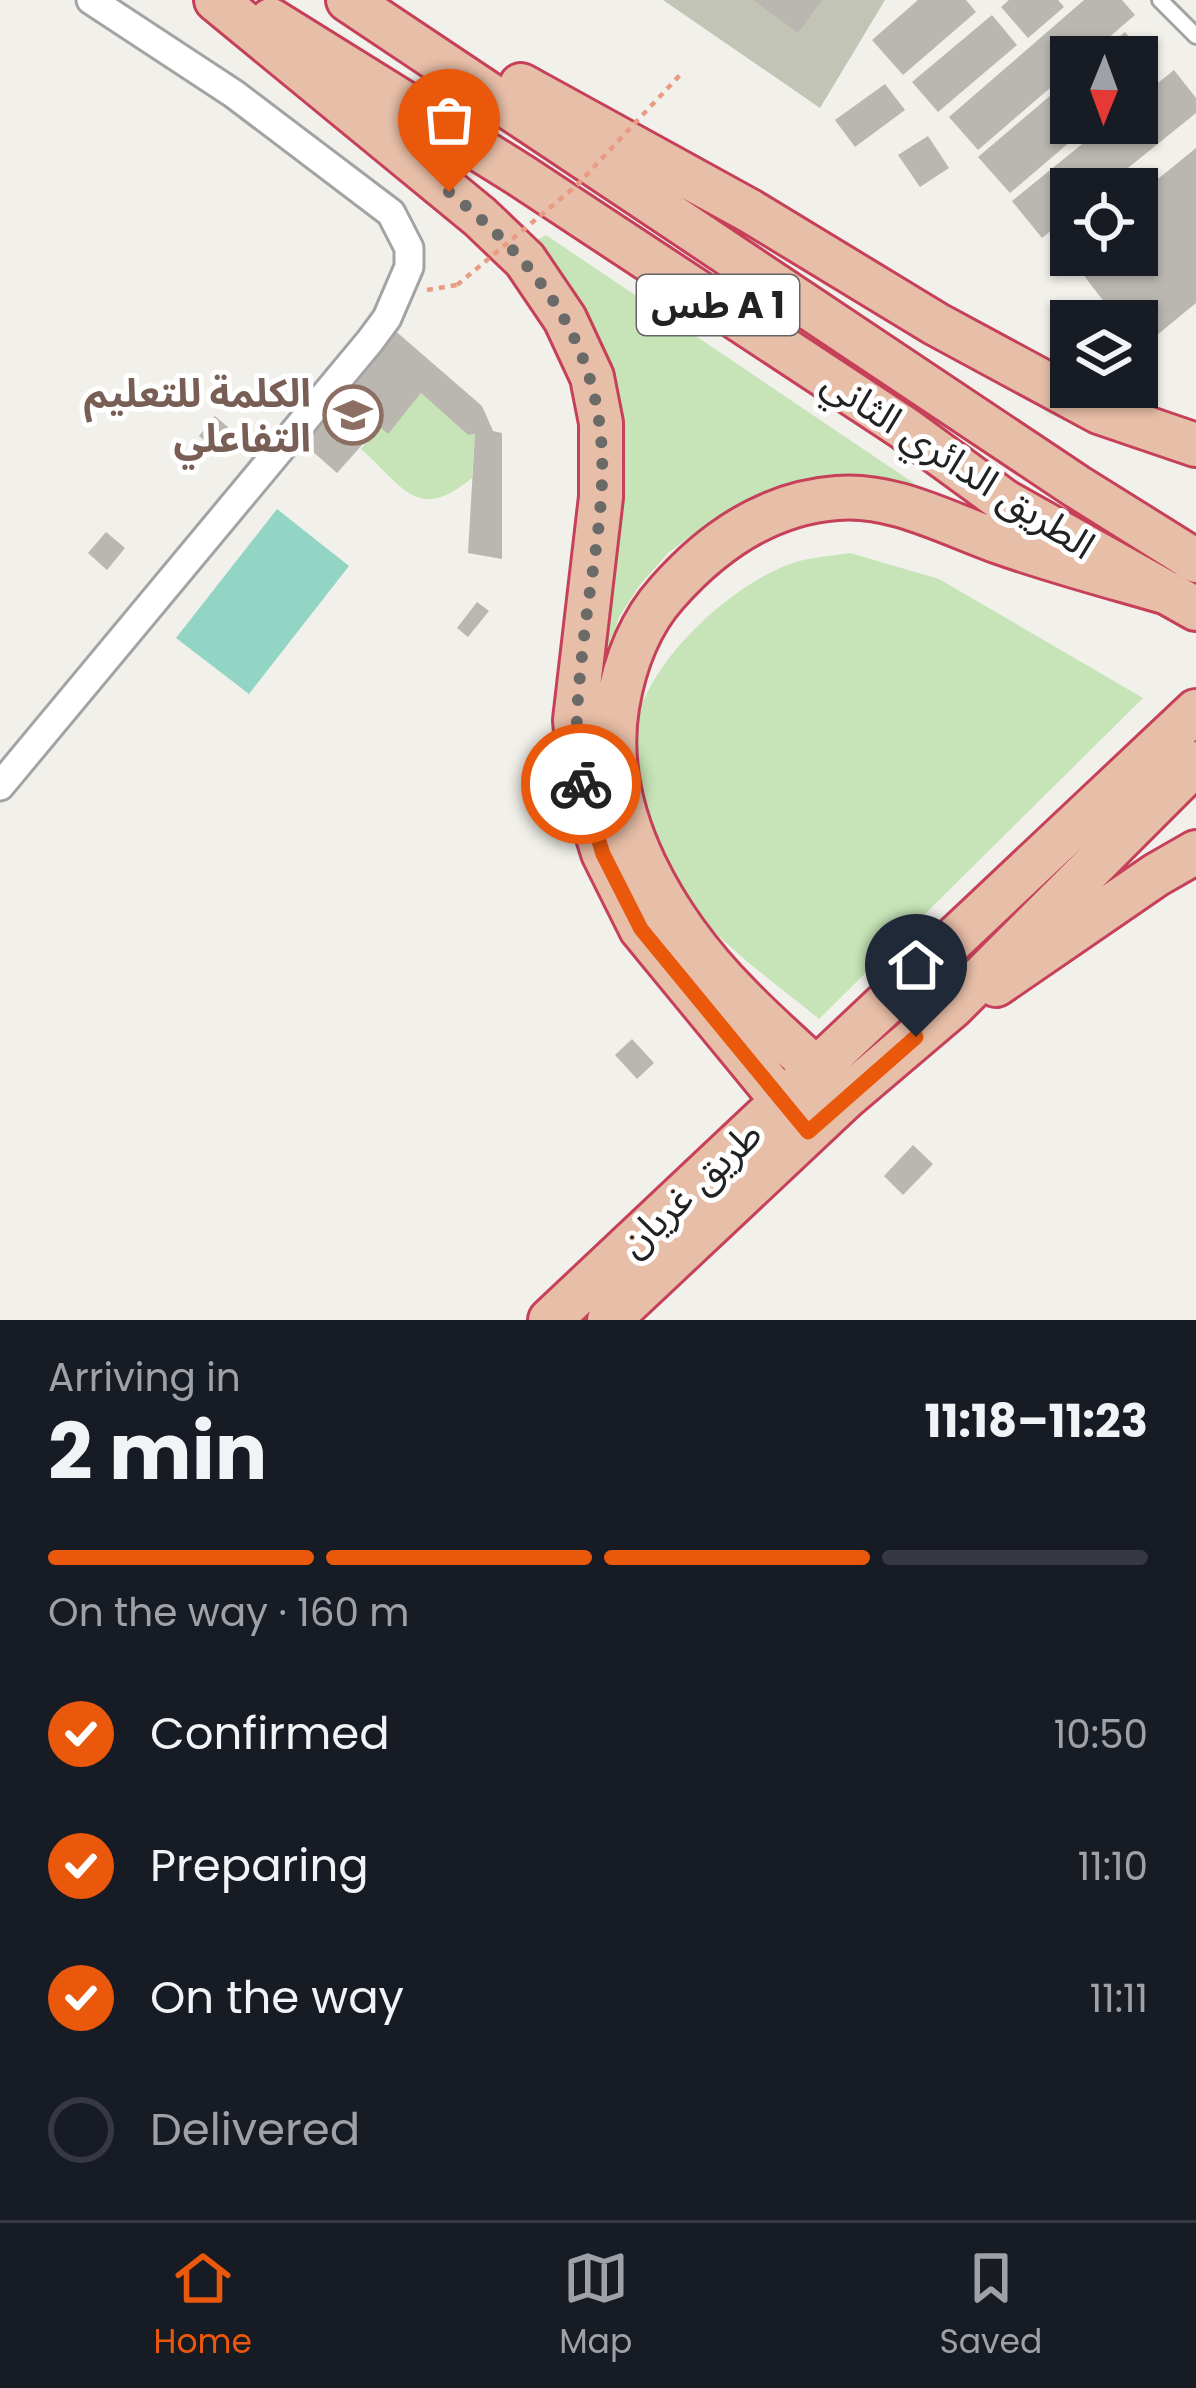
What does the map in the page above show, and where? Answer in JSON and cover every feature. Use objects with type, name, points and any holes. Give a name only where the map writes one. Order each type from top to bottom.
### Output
[{"type":"highway","points":[[217,0],[480,217],[525,260],[565,319],[592,377],[601,423],[602,497],[575,720],[580,780],[603,854],[641,929],[795,1117]]},
{"type":"highway","name":"الطريق الدائري الثاني","points":[[240,0],[520,175],[904,428],[1004,501],[1182,601]]},
{"type":"highway","name":"الطريق الدائري الثاني","points":[[348,0],[1076,486],[1196,561]]},
{"type":"highway","points":[[361,0],[750,211],[935,324],[1099,412],[1196,445]]},
{"type":"highway","points":[[831,1083],[735,992],[664,901],[628,828],[618,794],[613,735],[621,680],[656,605],[716,544],[754,521],[788,506],[840,497],[935,516],[1003,544],[1182,601]]},
{"type":"highway","name":"طريق غريان","points":[[550,1320],[795,1117],[1196,711]]},
{"type":"highway","name":"طريق غريان","points":[[831,1083],[952,1007],[1196,763]]},
{"type":"highway","points":[[952,1007],[1007,980],[1156,875],[1196,853]]},
{"type":"highway","name":"طريق غريان","points":[[610,1320],[795,1117]]},
{"type":"street","points":[[0,786],[370,341],[387,318],[410,258],[402,229],[391,213],[362,189],[234,94],[91,0]]},
{"type":"lane","points":[[1160,0],[1196,36]]},
{"type":"path","points":[[457,285],[575,186],[680,74]]},
{"type":"shaded area","points":[[663,0],[885,0],[820,108]]},
{"type":"green space","points":[[546,235],[964,517],[740,509],[703,527],[668,553],[619,617],[593,702],[612,412],[526,246]]},
{"type":"green space","points":[[421,393],[468,435],[475,434],[472,478],[438,498],[412,495],[361,449],[379,426],[388,433]]},
{"type":"green space","points":[[277,509],[349,566],[249,694],[176,638]]},
{"type":"green space","points":[[850,553],[939,579],[1143,698],[819,1019],[727,944],[669,876],[641,809],[633,764],[634,735],[653,682],[671,655],[718,607],[771,572],[802,560]]},
{"type":"building","points":[[753,0],[822,0],[798,33]]},
{"type":"building","points":[[918,0],[966,0],[976,12],[903,75],[872,40]]},
{"type":"building","points":[[1009,0],[1058,0],[1064,7],[1028,38],[1001,7]]},
{"type":"building","points":[[1084,0],[1122,0],[1135,15],[1110,36],[1050,36],[1050,88],[978,150],[949,117]]},
{"type":"building","points":[[992,15],[1017,45],[938,112],[912,82]]},
{"type":"building","points":[[1174,70],[1196,98],[1196,113],[1158,144],[1158,83]]},
{"type":"building","points":[[885,84],[905,110],[855,147],[835,120]]},
{"type":"building","points":[[1050,96],[1050,144],[1067,144],[1010,193],[978,157]]},
{"type":"building","points":[[928,136],[949,168],[920,187],[898,155]]},
{"type":"building","points":[[1082,144],[1158,144],[1128,168],[1053,168]]},
{"type":"building","points":[[1196,148],[1196,303],[1158,334],[1158,300],[1103,300],[1084,276],[1158,276],[1158,179]]},
{"type":"building","points":[[1050,170],[1050,231],[1042,238],[1012,201]]},
{"type":"building","points":[[392,328],[482,406],[493,431],[502,433],[502,559],[468,553],[475,434],[468,435],[421,393],[388,434],[379,426],[337,473],[303,443]]},
{"type":"building","points":[[215,416],[229,428],[213,448],[199,436]]},
{"type":"building","points":[[106,532],[125,548],[107,570],[88,553]]},
{"type":"building","points":[[477,602],[489,611],[468,637],[457,628]]},
{"type":"building","points":[[632,1039],[654,1063],[637,1079],[615,1055]]},
{"type":"building","points":[[913,1145],[933,1164],[903,1195],[884,1176]]},
{"type":"way so far","points":[[449,192],[525,260],[565,319],[592,377],[601,423],[602,497],[575,720],[581,784]]},
{"type":"place","name":"الكلمة للتعليم التفاعلي","points":[[353,415]]},
{"type":"route","points":[[581,784],[603,854],[641,929],[808,1132],[916,1037]]}]
